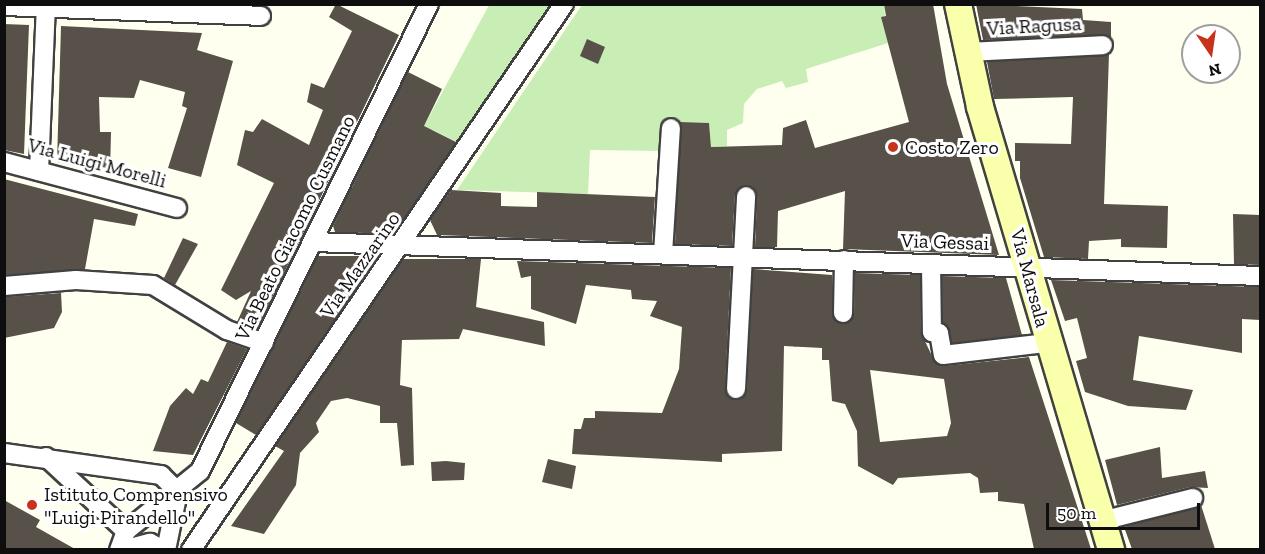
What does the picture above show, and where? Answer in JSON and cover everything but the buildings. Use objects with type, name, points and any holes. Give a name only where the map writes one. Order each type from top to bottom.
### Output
[{"type":"main road","name":"Via Marsala","points":[[958,4],[967,52],[1028,267],[1047,343],[1111,549]]},
{"type":"street","name":"Via Beato Giacomo Cusmano","points":[[125,540],[200,471],[429,4]]},
{"type":"street","name":"Via Mazzarino","points":[[191,549],[564,4]]},
{"type":"street","points":[[4,6],[261,16]]},
{"type":"street","points":[[39,171],[46,6]]},
{"type":"street","name":"Via Ragusa","points":[[967,52],[1103,45]]},
{"type":"street","points":[[663,254],[671,128]]},
{"type":"street","name":"Via Luigi Morelli","points":[[4,162],[177,208]]},
{"type":"street","points":[[736,389],[746,196]]},
{"type":"street","name":"Via Gessai","points":[[314,242],[1260,276]]},
{"type":"street","points":[[843,312],[844,260]]},
{"type":"street","points":[[931,264],[932,332],[939,333],[943,355],[1047,343]]},
{"type":"street","points":[[4,286],[76,280],[153,285],[227,330],[264,343]]},
{"type":"street","points":[[4,453],[46,457],[161,474],[178,492],[164,549],[150,543],[125,540],[46,457]]},
{"type":"street","points":[[1101,521],[1193,498]]},
{"type":"street","points":[[119,549],[125,540]]},
{"type":"green space","points":[[489,5],[550,5],[457,142],[433,130],[429,134],[422,130]]},
{"type":"green space","points":[[582,5],[884,5],[888,43],[806,69],[808,82],[786,88],[782,81],[757,89],[744,104],[743,123],[727,130],[727,146],[711,147],[709,123],[663,122],[662,151],[590,150],[588,194],[457,190]]},
{"type":"place","name":"Costo Zero","points":[[893,147]]},
{"type":"place","name":"Istituto Comprensivo \"Luigi Pirandello\"","points":[[32,505]]}]
